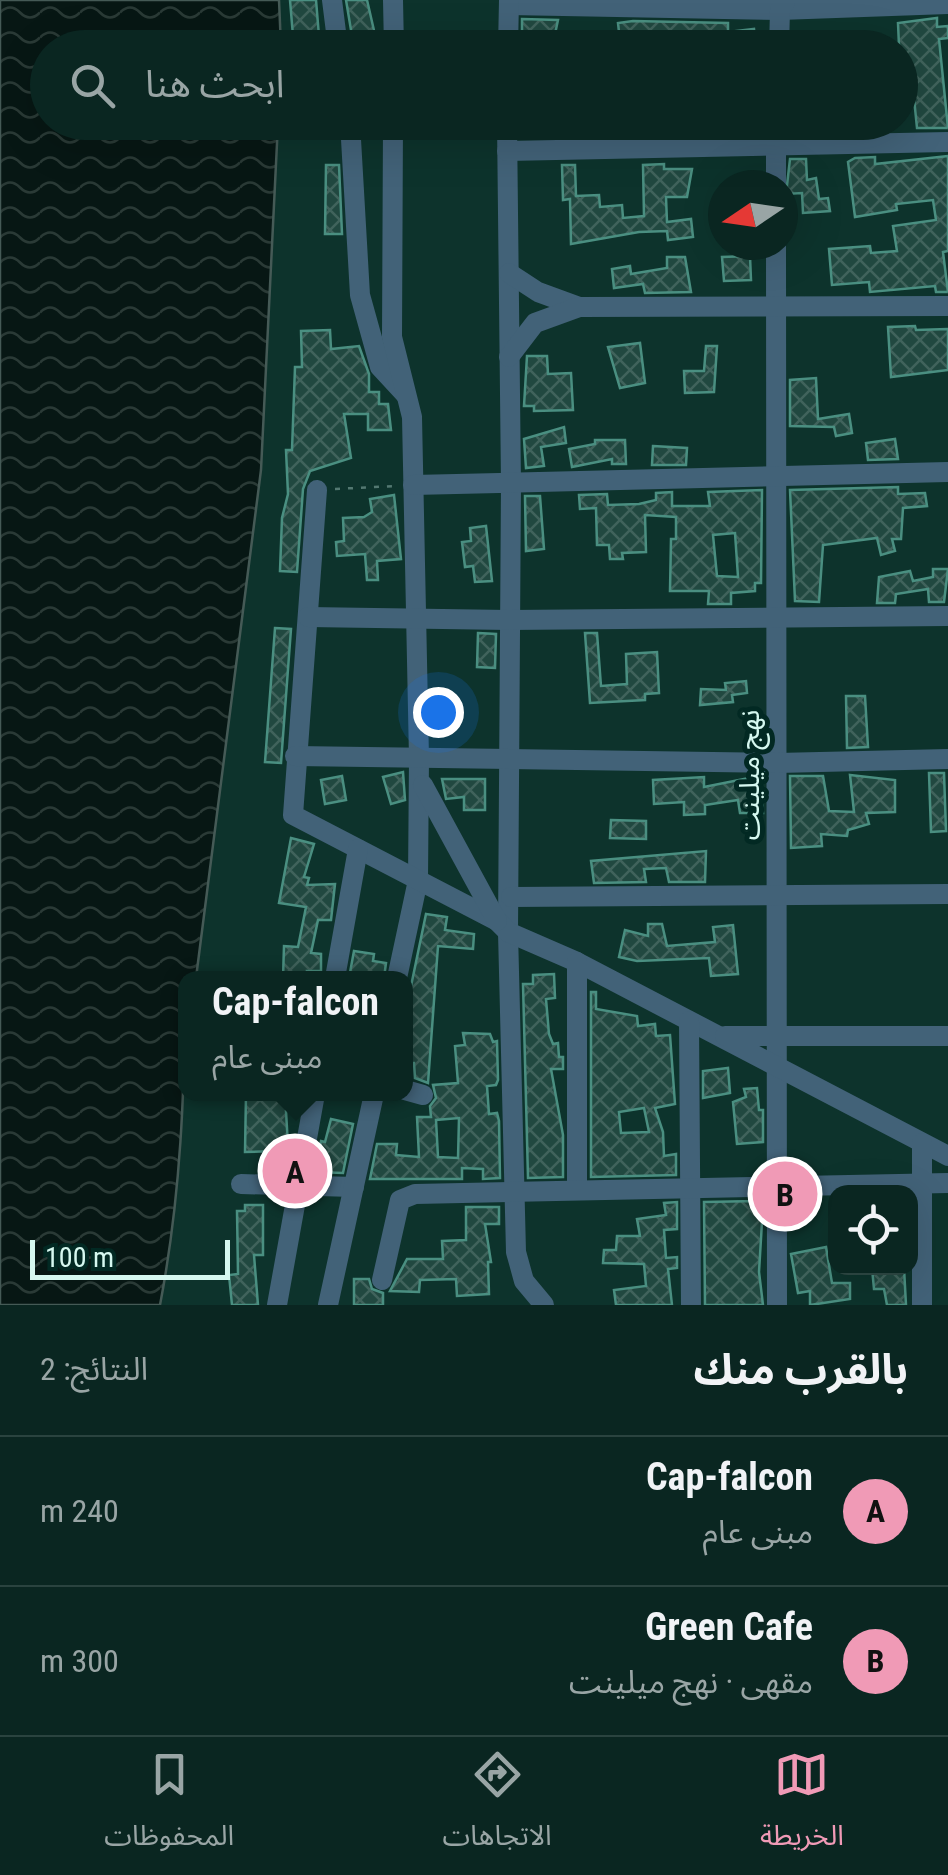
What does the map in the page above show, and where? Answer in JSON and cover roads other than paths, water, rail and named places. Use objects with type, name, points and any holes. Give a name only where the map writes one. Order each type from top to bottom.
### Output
[{"type":"street","points":[[332,0],[336,30]]},
{"type":"street","points":[[393,0],[394,30]]},
{"type":"street","points":[[508,30],[509,2],[948,4]]},
{"type":"street","points":[[780,30],[783,5]]},
{"type":"street","points":[[351,140],[360,295],[380,366],[407,395]]},
{"type":"street","points":[[393,140],[392,337],[412,417],[419,766],[418,880],[398,971]]},
{"type":"street","points":[[507,140],[512,484],[511,897],[503,926],[516,1252],[524,1280],[544,1305]]},
{"type":"street","points":[[507,151],[671,140]]},
{"type":"street","points":[[776,140],[776,170]]},
{"type":"street","points":[[910,140],[948,142]]},
{"type":"street","name":"نهج ميلينت","points":[[776,260],[777,1305]]},
{"type":"street","points":[[509,272],[538,292],[579,306],[948,306]]},
{"type":"street","points":[[510,357],[535,323],[579,306]]},
{"type":"street","points":[[413,484],[948,472]]},
{"type":"street","points":[[317,490],[293,815],[948,1156]]},
{"type":"street","points":[[308,617],[509,620],[948,616]]},
{"type":"street","points":[[295,756],[419,766],[509,760],[776,763],[948,759]]},
{"type":"street","points":[[419,766],[503,926]]},
{"type":"street","points":[[336,971],[358,849]]},
{"type":"street","points":[[511,897],[948,894]]},
{"type":"street","points":[[577,962],[577,1188]]},
{"type":"street","points":[[689,1021],[690,1305]]},
{"type":"street","points":[[718,1036],[948,1036]]},
{"type":"street","points":[[277,1305],[314,1101]]},
{"type":"street","points":[[328,1305],[372,1101]]},
{"type":"street","points":[[922,1143],[922,1305]]},
{"type":"street","points":[[382,1280],[400,1200],[414,1194],[469,1195],[515,1188],[948,1182]]},
{"type":"street","points":[[241,1184],[354,1187]]},
{"type":"street","points":[[520,1305],[524,1280]]},
{"type":"water","points":[[0,0],[279,0],[280,30],[30,30],[30,140],[277,140],[261,470],[197,971],[178,971],[180,1142],[160,1305],[0,1305]]},
{"type":"place","name":"Cap-falcon","points":[[295,1171]]},
{"type":"place","name":"Green Cafe","points":[[785,1194]]}]
